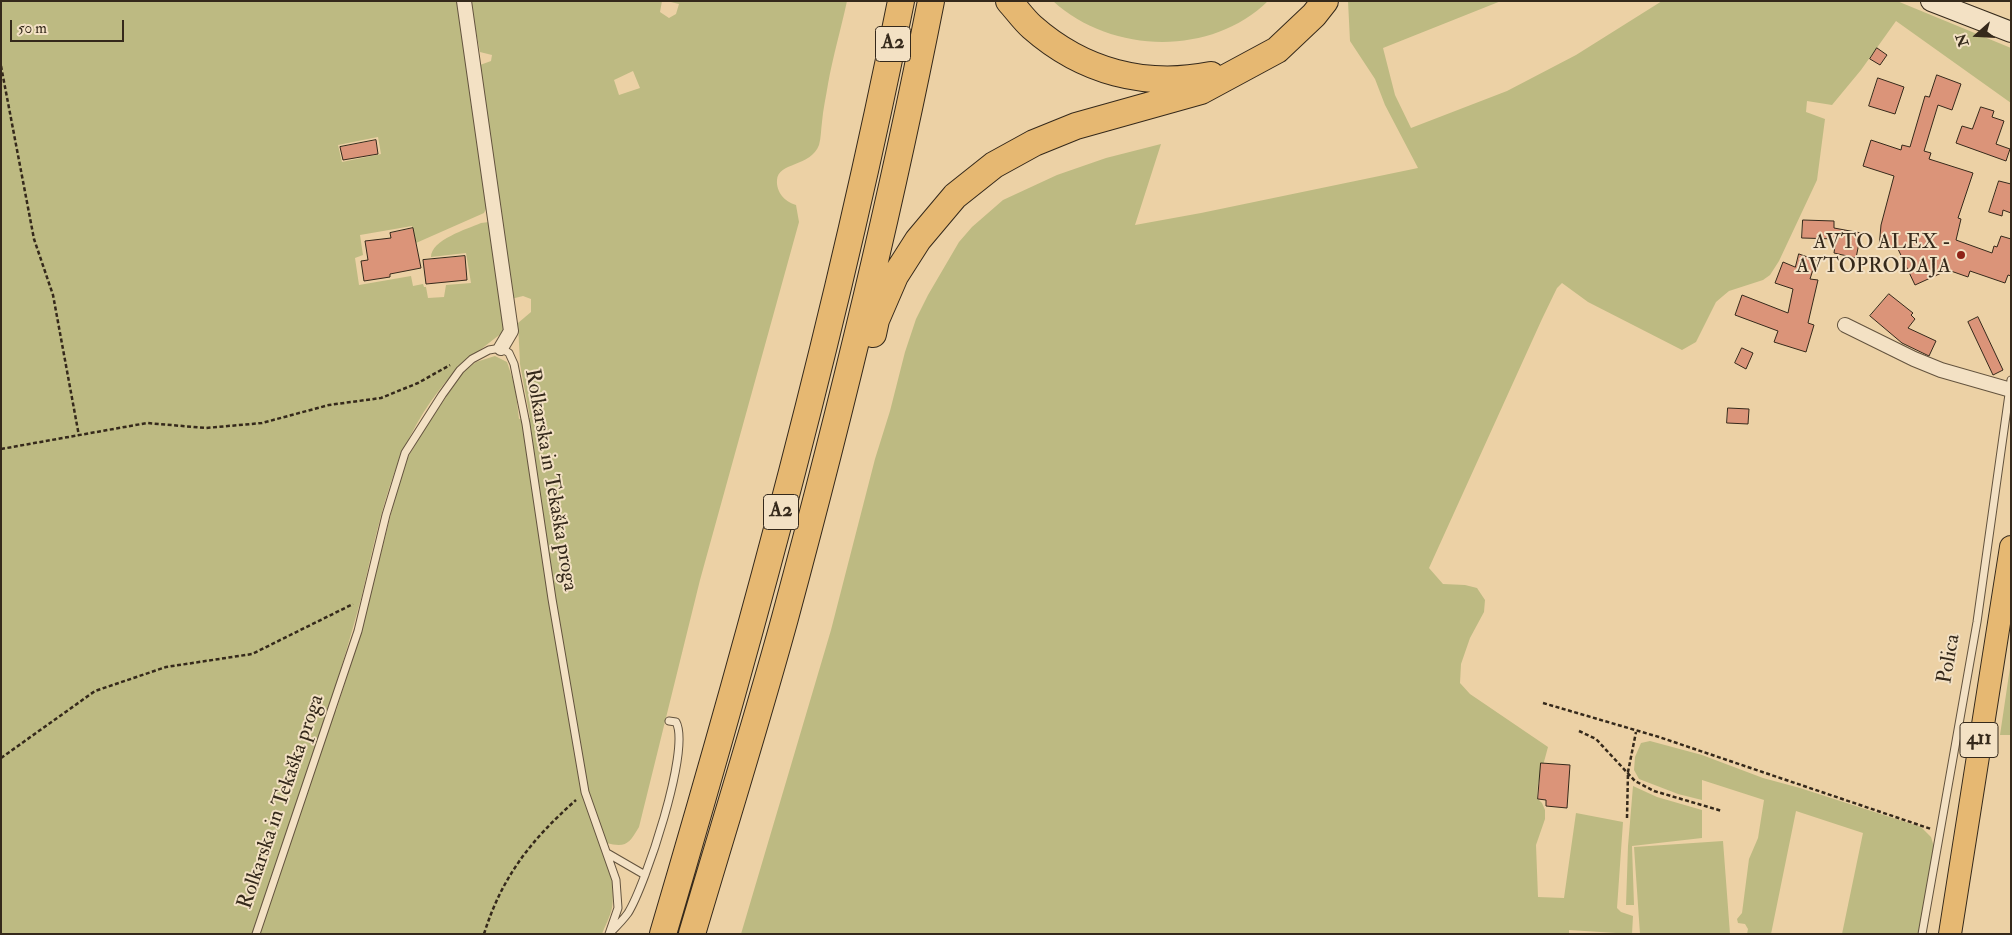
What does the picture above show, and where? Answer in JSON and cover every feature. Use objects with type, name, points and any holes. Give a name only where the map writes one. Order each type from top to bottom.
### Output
[{"type":"highway","name":"A2","points":[[662,934],[724,726],[820,370],[884,86],[901,1]]},
{"type":"highway","name":"A2","points":[[692,934],[782,628],[849,370],[910,107],[931,1]]},
{"type":"highway","points":[[1010,1],[1031,26],[1057,46],[1084,63],[1122,75],[1154,80],[1195,78],[1241,70]]},
{"type":"highway","points":[[849,370],[871,340],[876,320],[895,276],[918,240],[955,196],[994,164],[1034,143],[1076,126],[1201,91],[1277,50],[1326,1]]},
{"type":"main road","points":[[1931,1],[2011,32]]},
{"type":"main road","name":"411","points":[[1950,934],[2011,546]]},
{"type":"street","points":[[464,1],[511,330],[501,348]]},
{"type":"street","name":"Polica","points":[[1846,325],[1914,359],[1941,370],[2010,386]]},
{"type":"lane","name":"Rolkarska in Tekaška proga","points":[[256,934],[358,632],[386,515],[405,453],[460,370],[472,359],[489,350],[501,348],[509,353],[514,364],[526,424],[552,598],[585,792],[616,880],[618,908],[609,934]]},
{"type":"lane","name":"Polica","points":[[1922,934],[1977,622],[2010,386]]},
{"type":"lane","points":[[609,934],[628,912],[645,874],[663,823],[677,759],[678,726],[676,722],[669,720]]},
{"type":"lane","points":[[607,853],[645,874]]},
{"type":"path","points":[[1,66],[34,239],[52,295],[79,436]]},
{"type":"path","points":[[1,449],[147,423],[206,428],[262,423],[329,405],[381,398],[418,383],[458,360]]},
{"type":"path","points":[[1,758],[95,691],[166,667],[252,654],[366,598]]},
{"type":"path","points":[[1543,703],[1636,732],[1659,737],[1940,832]]},
{"type":"path","points":[[1579,731],[1596,739],[1635,780],[1654,791],[1722,811]]},
{"type":"path","points":[[1627,818],[1628,772],[1636,732]]},
{"type":"path","points":[[484,934],[492,907],[513,869],[548,826],[585,792]]},
{"type":"shaded area","points":[[1,1],[459,1],[488,205],[484,213],[416,243],[412,226],[360,235],[363,255],[355,258],[359,285],[411,276],[413,286],[423,284],[426,287],[428,298],[444,297],[446,285],[471,283],[466,253],[431,257],[433,251],[443,240],[481,223],[489,222],[504,327],[502,333],[461,366],[440,389],[423,413],[399,462],[389,488],[358,609],[329,708],[336,711],[360,636],[395,498],[408,457],[426,427],[462,373],[476,362],[495,356],[507,362],[515,386],[519,419],[530,418],[520,364],[518,323],[531,312],[531,299],[523,296],[511,299],[480,65],[491,61],[492,55],[480,52],[470,1],[662,1],[660,12],[669,18],[676,14],[679,4],[667,1],[847,1],[830,74],[819,145],[809,157],[783,170],[777,180],[778,189],[782,196],[788,202],[796,205],[799,222],[700,580],[639,827],[629,841],[623,845],[606,843],[598,817],[592,817],[611,873],[613,896],[612,908],[602,934],[1,934]],"holes":[[[633,71],[640,88],[619,95],[614,80]],[[378,137],[381,154],[342,162],[338,145]]]},
{"type":"shaded area","points":[[1053,1],[1268,1],[1245,19],[1219,32],[1190,40],[1161,42],[1131,39],[1103,31],[1077,19]]},
{"type":"shaded area","points":[[1348,1],[1501,1],[1383,48],[1395,95],[1411,128],[1507,91],[1576,55],[1662,1],[1897,1],[2011,48],[2011,103],[1896,21],[1861,70],[1832,105],[1807,101],[1806,112],[1825,119],[1817,180],[1779,261],[1770,275],[1763,280],[1729,291],[1716,302],[1696,342],[1682,350],[1588,302],[1562,283],[1557,288],[1542,319],[1429,568],[1443,584],[1465,585],[1477,588],[1485,600],[1484,612],[1470,638],[1461,664],[1460,683],[1470,694],[1548,747],[1538,784],[1537,798],[1545,810],[1545,819],[1536,845],[1538,897],[1564,898],[1576,813],[1623,822],[1617,908],[1621,912],[1633,916],[1632,934],[1569,930],[1569,934],[741,934],[831,630],[905,352],[916,319],[959,242],[972,227],[1003,200],[1057,175],[1106,158],[1161,144],[1135,225],[1418,168],[1385,105],[1375,79],[1350,41]]},
{"type":"shaded area","points":[[2011,661],[2011,735],[2000,735]]},
{"type":"shaded area","points":[[1650,741],[1702,755],[1763,778],[1921,827],[1931,837],[1934,847],[1919,934],[1842,934],[1863,833],[1796,811],[1771,934],[1747,934],[1748,929],[1745,924],[1738,923],[1737,919],[1742,913],[1749,859],[1758,838],[1764,800],[1702,780],[1702,800],[1678,794],[1639,779],[1634,770],[1635,757],[1641,743]]},
{"type":"shaded area","points":[[1633,786],[1657,797],[1702,810],[1702,838],[1632,846],[1634,905],[1626,905],[1628,846]]},
{"type":"shaded area","points":[[1723,841],[1730,934],[1640,934],[1634,847]]},
{"type":"building","points":[[1877,48],[1887,55],[1880,65],[1870,59]]},
{"type":"building","points":[[1937,75],[1961,84],[1952,110],[1938,105],[1924,151],[1931,153],[1929,159],[1973,173],[1958,218],[1961,219],[1956,240],[1992,253],[1994,246],[1997,247],[2001,236],[2011,239],[2011,276],[2008,275],[2005,283],[1970,271],[1968,277],[1948,270],[1915,285],[1898,249],[1879,248],[1881,225],[1894,176],[1863,166],[1871,140],[1901,150],[1902,145],[1910,147],[1925,96],[1929,97]]},
{"type":"building","points":[[1878,78],[1904,87],[1895,114],[1869,106]]},
{"type":"building","points":[[1981,107],[1994,111],[1992,117],[2004,121],[1996,144],[2010,149],[2006,161],[1956,143],[1962,126],[1972,129]]},
{"type":"building","points":[[376,140],[378,154],[343,160],[340,147]]},
{"type":"building","points":[[1999,181],[2011,184],[2011,213],[2003,210],[2002,216],[1989,212]]},
{"type":"building","points":[[1803,220],[1834,221],[1834,228],[1861,233],[1856,258],[1834,253],[1836,239],[1802,238]]},
{"type":"building","points":[[413,228],[421,268],[390,274],[390,277],[364,281],[361,261],[368,260],[365,241],[391,238],[390,233]]},
{"type":"building","points":[[1799,254],[1816,260],[1810,279],[1818,280],[1808,323],[1814,325],[1806,352],[1774,342],[1778,331],[1735,315],[1742,295],[1788,313],[1793,289],[1775,283],[1783,262],[1795,267]]},
{"type":"building","points":[[465,256],[467,280],[426,284],[423,260]]},
{"type":"building","points":[[1889,294],[1913,313],[1911,315],[1915,319],[1908,328],[1936,341],[1929,356],[1902,343],[1870,316]]},
{"type":"building","points":[[1978,317],[2003,370],[1993,375],[1968,322]]},
{"type":"building","points":[[1742,348],[1753,353],[1746,369],[1735,363]]},
{"type":"building","points":[[1728,408],[1749,409],[1748,424],[1727,423]]},
{"type":"building","points":[[1541,763],[1570,765],[1567,808],[1546,806],[1546,800],[1538,799]]},
{"type":"place","name":"AVTO ALEX - AVTOPRODAJA","points":[[1961,255]]}]
